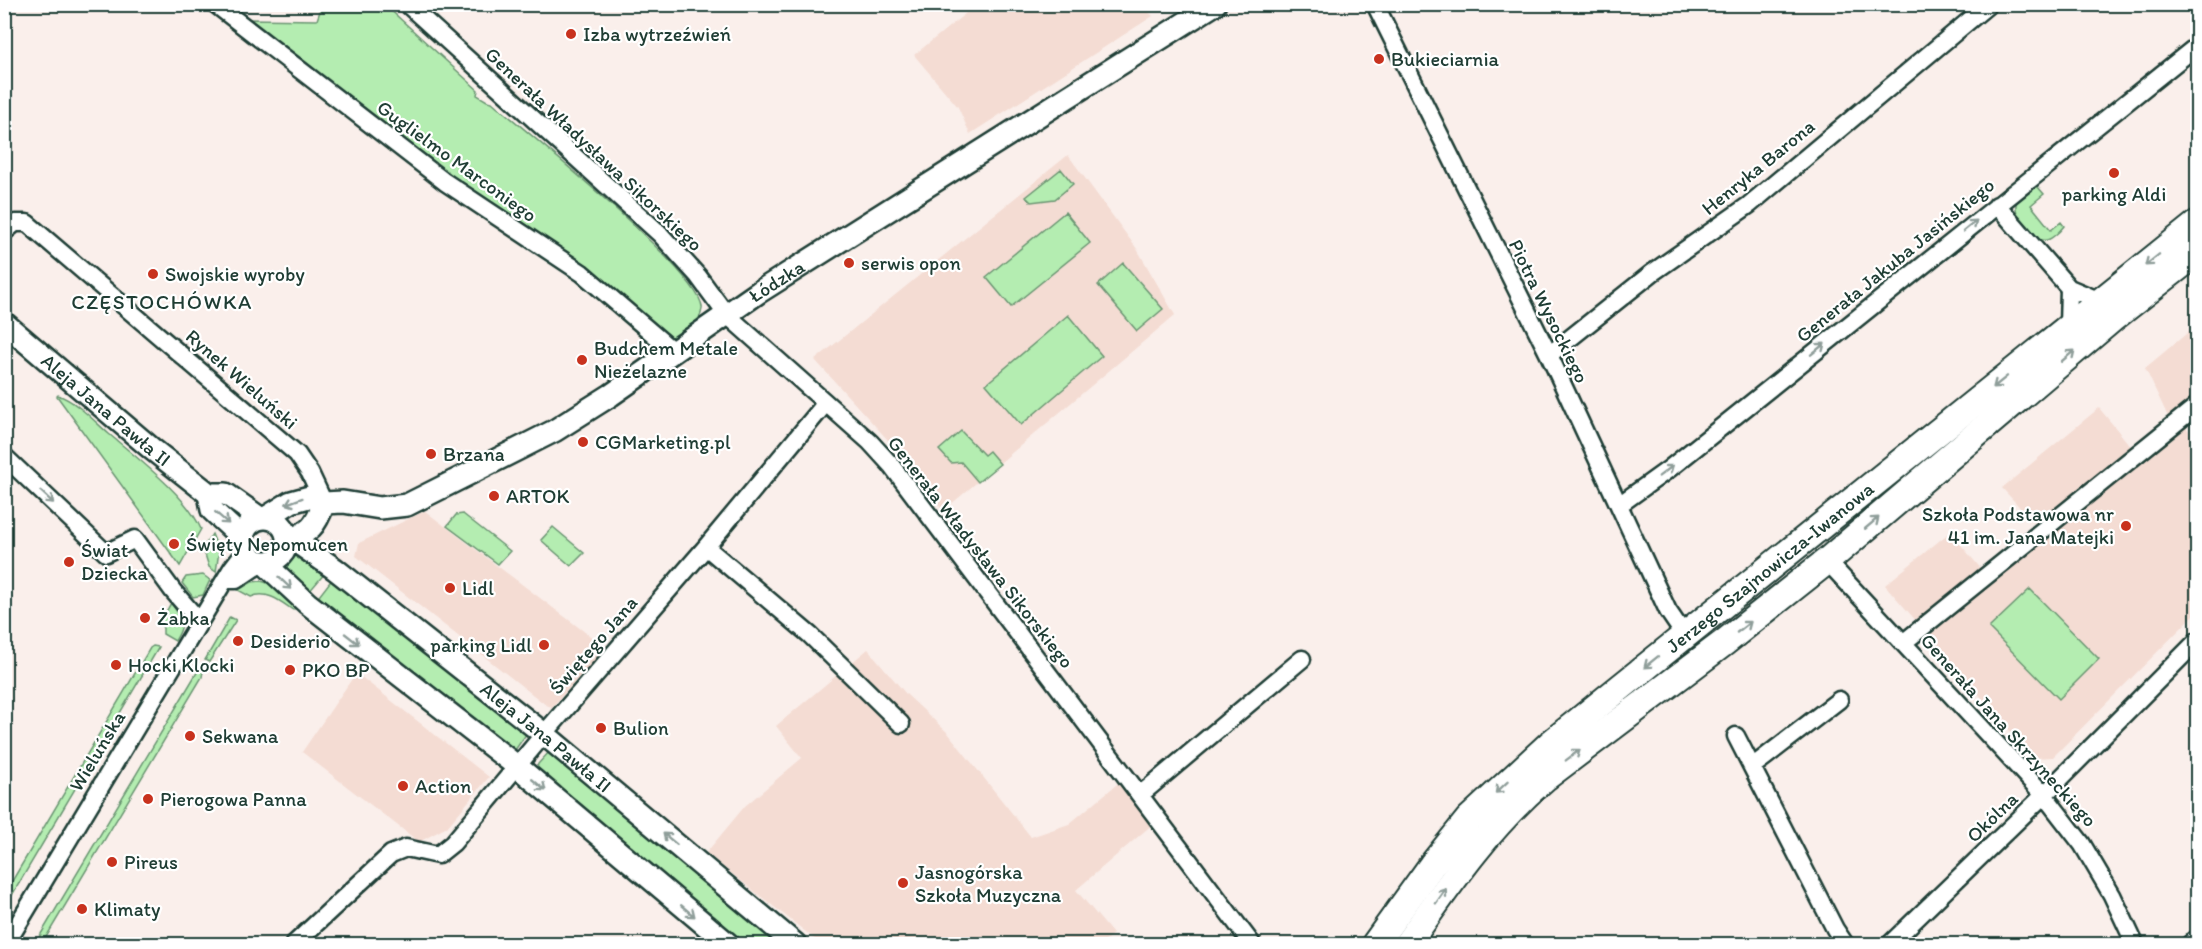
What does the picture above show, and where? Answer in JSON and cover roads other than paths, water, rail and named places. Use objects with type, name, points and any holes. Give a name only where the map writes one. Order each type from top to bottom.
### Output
[{"type":"main road","name":"Jerzego Szajnowicza-Iwanowa","points":[[1375,945],[1432,865],[1469,819],[1550,744],[2198,223]]},
{"type":"main road","name":"Jerzego Szajnowicza-Iwanowa","points":[[1407,945],[1452,879],[1521,798],[1827,561],[2112,319],[2198,252]]},
{"type":"street","name":"Guglielmo Marconiego","points":[[215,4],[445,182],[582,273],[673,351]]},
{"type":"street","name":"Generała Władysława Sikorskiego","points":[[407,4],[660,234],[698,276],[726,314],[870,442],[891,465],[1252,945]]},
{"type":"street","name":"Łódzka","points":[[263,517],[296,499],[309,497],[324,503],[343,502],[380,508],[407,505],[554,431],[611,395],[726,314],[1215,4]]},
{"type":"street","name":"Piotra Wysockiego","points":[[1375,4],[1549,355],[1668,611],[1685,636]]},
{"type":"street","name":"Henryka Barona","points":[[1549,355],[1652,273],[1749,205],[1989,4]]},
{"type":"street","name":"Generała Jakuba Jasińskiego","points":[[1619,505],[1669,469],[2198,45]]},
{"type":"street","points":[[1997,205],[2068,288],[2100,301]]},
{"type":"street","name":"Rynek Wieluński","points":[[4,232],[15,223],[27,223],[297,454],[310,473],[324,503]]},
{"type":"street","points":[[2068,288],[2068,327]]},
{"type":"street","name":"Aleja Jana Pawła II","points":[[4,323],[152,449],[209,494],[226,494],[263,517]]},
{"type":"street","name":"Świętego Jana","points":[[294,945],[391,854],[406,848],[438,855],[453,843],[825,404]]},
{"type":"street","points":[[1904,643],[2198,405]]},
{"type":"street","points":[[4,456],[106,553],[135,539],[173,591],[200,622]]},
{"type":"street","name":"Aleja Jana Pawła II","points":[[209,494],[212,510],[250,551],[306,603],[518,767],[728,945]]},
{"type":"street","points":[[287,542],[306,533],[317,522],[324,503]]},
{"type":"street","points":[[263,517],[280,523],[287,535],[287,542],[282,555],[276,559],[250,551],[248,525],[263,517]]},
{"type":"street","name":"Aleja Jana Pawła II","points":[[287,542],[298,543],[335,569],[544,734],[795,945]]},
{"type":"street","points":[[706,547],[810,635],[901,724]]},
{"type":"street","name":"Wieluńska","points":[[6,945],[232,568],[250,551]]},
{"type":"street","name":"Generała Jana Skrzyneckiego","points":[[1827,561],[2044,795],[2082,844],[2112,894],[2135,945]]},
{"type":"street","name":"Okólna","points":[[1890,945],[2198,640]]},
{"type":"street","points":[[1140,795],[1302,659]]},
{"type":"street","points":[[1752,767],[1839,700]]},
{"type":"street","points":[[1736,736],[1834,929],[1845,945]]},
{"type":"street","points":[[2190,945],[2198,938]]},
{"type":"place","name":"Izba wytrzeźwień","points":[[571,34]]},
{"type":"place","name":"Bukieciarnia","points":[[1379,59]]},
{"type":"place","name":"parking Aldi","points":[[2114,173]]},
{"type":"place","name":"serwis opon","points":[[849,263]]},
{"type":"place","name":"Swojskie wyroby","points":[[153,274]]},
{"type":"place","name":"Budchem Metale Nieżelazne","points":[[582,360]]},
{"type":"place","name":"CGMarketing.pl","points":[[583,442]]},
{"type":"place","name":"Brzana","points":[[431,454]]},
{"type":"place","name":"ARTOK","points":[[494,496]]},
{"type":"place","name":"Szkoła Podstawowa nr 41 im. Jana Matejki","points":[[2126,526]]},
{"type":"place","name":"Święty Nepomucen","points":[[174,544]]},
{"type":"place","name":"Świat Dziecka","points":[[69,562]]},
{"type":"place","name":"Lidl","points":[[450,588]]},
{"type":"place","name":"Żabka","points":[[145,618]]},
{"type":"place","name":"Desiderio","points":[[238,641]]},
{"type":"place","name":"parking Lidl","points":[[544,645]]},
{"type":"place","name":"Hocki Klocki","points":[[116,665]]},
{"type":"place","name":"PKO BP","points":[[290,670]]},
{"type":"place","name":"Bulion","points":[[601,728]]},
{"type":"place","name":"Sekwana","points":[[190,736]]},
{"type":"place","name":"Action","points":[[403,786]]},
{"type":"place","name":"Pierogowa Panna","points":[[148,799]]},
{"type":"place","name":"Pireus","points":[[112,862]]},
{"type":"place","name":"Jasnogórska Szkoła Muzyczna","points":[[903,883]]},
{"type":"place","name":"Klimaty","points":[[82,909]]},
{"type":"district","name":"CZĘSTOCHÓWKA","points":[[162,302]]}]
